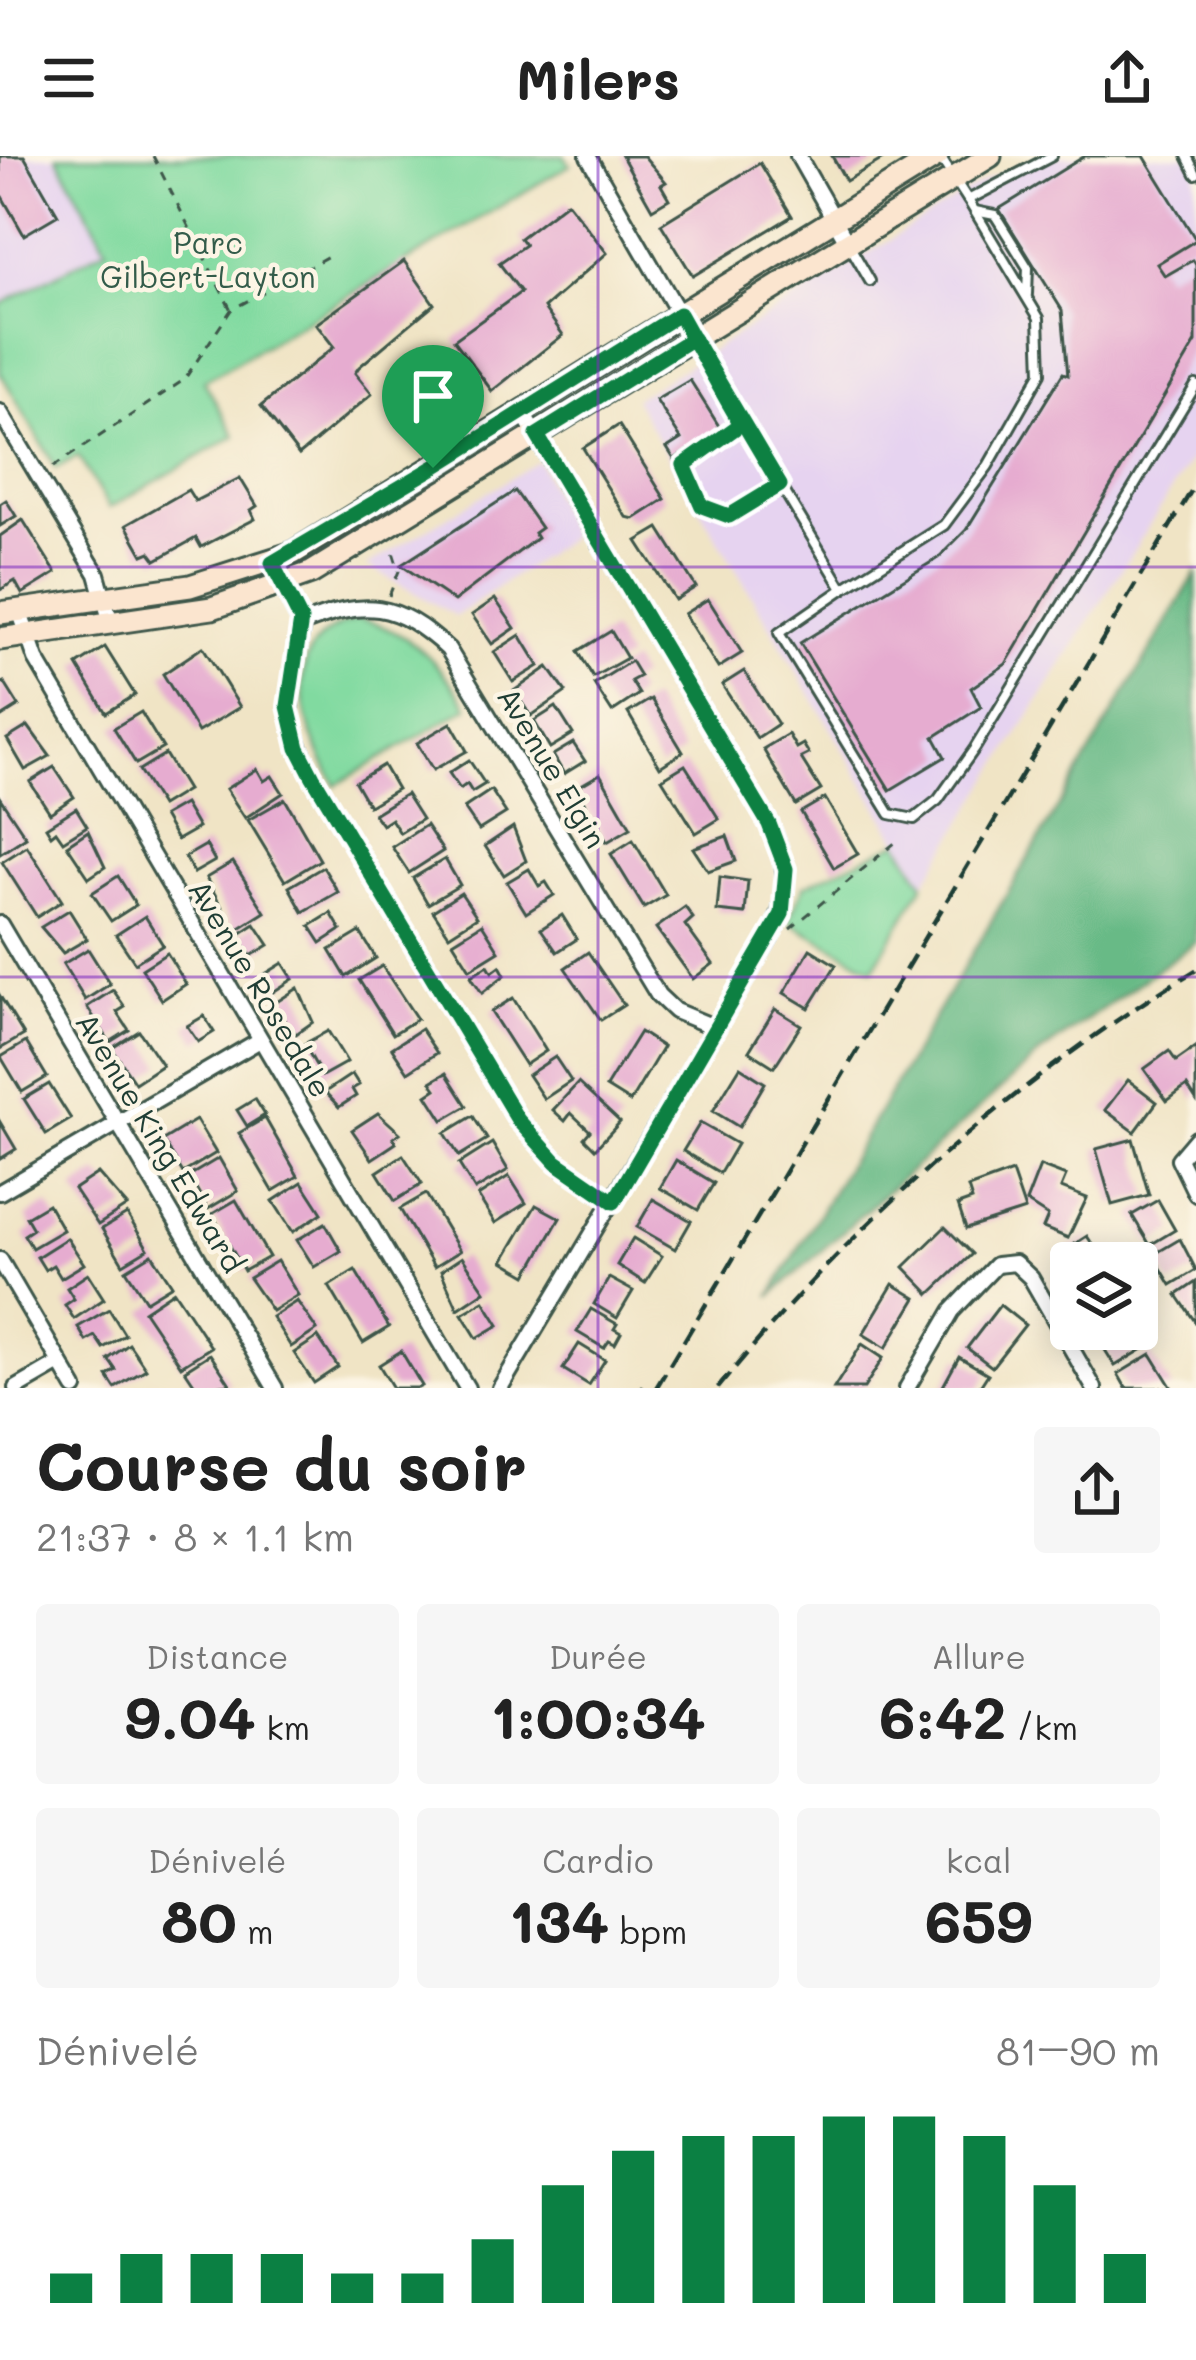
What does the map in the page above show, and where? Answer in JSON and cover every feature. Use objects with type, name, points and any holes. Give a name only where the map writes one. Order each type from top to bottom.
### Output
[{"type":"main road","points":[[10,612],[218,580],[272,563],[938,156]]},
{"type":"main road","points":[[0,639],[212,608],[283,585],[332,561],[990,156]]},
{"type":"street","points":[[588,156],[693,338]]},
{"type":"street","points":[[798,156],[847,242]]},
{"type":"street","points":[[0,412],[106,599],[111,623]]},
{"type":"street","points":[[500,1388],[770,937],[787,892],[784,861],[769,824],[522,412]]},
{"type":"street","points":[[272,563],[302,624],[289,671],[288,706],[298,748],[313,777],[518,1120],[556,1162],[614,1202]]},
{"type":"street","name":"Avenue Elgin","points":[[302,624],[342,607],[374,606],[402,616],[448,650],[658,995],[675,1011],[716,1028]]},
{"type":"street","name":"Avenue Rosedale","points":[[10,612],[467,1388]]},
{"type":"street","name":"Avenue King Edward","points":[[0,924],[275,1388]]},
{"type":"street","points":[[0,1192],[260,1040]]},
{"type":"street","points":[[1196,1139],[1180,1155],[1180,1169],[1196,1194]]},
{"type":"street","points":[[0,1260],[75,1388]]},
{"type":"street","points":[[907,1388],[952,1311],[996,1265],[1015,1263],[1031,1278],[1094,1388]]},
{"type":"street","points":[[17,1388],[60,1363]]},
{"type":"lane","points":[[938,156],[1039,318],[1041,374],[988,466],[944,525],[779,633],[890,814],[914,819],[938,800],[975,748],[1196,385]]},
{"type":"lane","points":[[968,200],[1052,156]]},
{"type":"lane","points":[[1187,156],[1196,174]]},
{"type":"lane","points":[[975,211],[995,215],[1028,268],[1027,295]]},
{"type":"lane","points":[[847,242],[870,280]]},
{"type":"lane","points":[[693,338],[843,589]]},
{"type":"lane","points":[[741,424],[684,465],[702,506],[729,516],[780,485]]},
{"type":"path","points":[[153,156],[231,310]]},
{"type":"path","points":[[53,467],[184,380],[231,310],[329,255]]},
{"type":"path","points":[[388,543],[400,571],[388,597]]},
{"type":"path","points":[[788,930],[896,842]]},
{"type":"shaded area","points":[[0,156],[57,156],[107,248],[0,305]]},
{"type":"shaded area","points":[[1047,156],[1196,156],[1196,451],[924,884],[634,399],[986,180]]},
{"type":"shaded area","points":[[539,461],[571,537],[456,616],[367,566]]},
{"type":"green space","name":"Parc Gilbert-Layton","points":[[57,156],[565,156],[570,165],[204,381],[235,436],[109,508],[78,456],[56,468],[0,372],[0,305],[107,248]]},
{"type":"green space","points":[[1196,573],[1196,942],[1042,1052],[770,1297]]},
{"type":"green space","points":[[359,619],[395,632],[423,651],[468,707],[336,785],[306,713],[305,666],[314,646],[332,630]]},
{"type":"green space","points":[[898,842],[924,884],[873,969],[788,921],[804,886]]},
{"type":"building","points":[[0,156],[24,156],[58,215],[24,235],[0,193]]},
{"type":"building","points":[[622,156],[644,156],[666,182],[661,185],[669,199],[652,209]]},
{"type":"building","points":[[832,156],[888,156],[846,181]]},
{"type":"building","points":[[1085,156],[1144,156],[1196,240],[1157,264],[1165,276],[1193,260],[1196,265],[1196,342],[1006,664],[971,688],[981,707],[934,737],[945,757],[890,790],[800,643],[938,558],[966,530],[1063,373],[1068,375],[1062,310],[999,209]]},
{"type":"building","points":[[760,163],[792,216],[693,276],[661,224]]},
{"type":"building","points":[[567,202],[607,253],[544,308],[563,335],[492,391],[454,340],[521,292],[499,263],[525,245],[520,238]]},
{"type":"building","points":[[404,261],[434,304],[359,367],[355,373],[372,394],[299,455],[261,406],[334,347],[316,324]]},
{"type":"building","points":[[690,380],[722,431],[674,459],[667,448],[681,439],[656,400]]},
{"type":"building","points":[[619,425],[665,499],[634,519],[626,517],[583,448]]},
{"type":"building","points":[[240,478],[257,506],[251,510],[255,519],[201,547],[196,538],[156,560],[150,552],[143,555],[126,525],[188,490],[195,501]]},
{"type":"building","points":[[515,491],[541,528],[534,533],[537,538],[454,601],[401,565]]},
{"type":"building","points":[[6,500],[16,516],[0,526],[0,504]]},
{"type":"building","points":[[23,520],[56,573],[22,594],[15,581],[0,590],[0,536]]},
{"type":"building","points":[[659,528],[696,587],[675,600],[637,541]]},
{"type":"building","points":[[495,599],[515,628],[492,644],[472,615]]},
{"type":"building","points":[[708,599],[742,653],[718,668],[684,614]]},
{"type":"building","points":[[611,631],[627,658],[593,677],[578,651]]},
{"type":"building","points":[[520,635],[539,666],[513,682],[494,652]]},
{"type":"building","points":[[105,647],[135,695],[106,713],[77,665]]},
{"type":"building","points":[[203,647],[240,707],[198,732],[163,674]]},
{"type":"building","points":[[631,661],[640,676],[631,681],[639,694],[612,712],[594,684]]},
{"type":"building","points":[[548,667],[566,692],[531,716],[514,691]]},
{"type":"building","points":[[744,671],[778,724],[757,738],[722,685]]},
{"type":"building","points":[[4,682],[19,706],[0,718],[0,684]]},
{"type":"building","points":[[651,699],[683,752],[660,767],[628,713]]},
{"type":"building","points":[[556,707],[573,734],[550,748],[534,721]]},
{"type":"building","points":[[141,712],[163,748],[136,764],[114,728]]},
{"type":"building","points":[[451,723],[467,751],[433,770],[417,743]]},
{"type":"building","points":[[28,726],[50,756],[25,770],[7,739]]},
{"type":"building","points":[[788,734],[796,748],[803,744],[809,754],[801,758],[821,790],[796,805],[763,749]]},
{"type":"building","points":[[573,743],[585,761],[564,774],[553,755]]},
{"type":"building","points":[[165,754],[187,790],[161,806],[139,770]]},
{"type":"building","points":[[469,760],[485,784],[472,792],[467,784],[460,789],[449,773]]},
{"type":"building","points":[[383,765],[397,789],[369,806],[355,782]]},
{"type":"building","points":[[685,765],[719,819],[696,833],[662,779]]},
{"type":"building","points":[[54,767],[74,797],[50,813],[30,782]]},
{"type":"building","points":[[257,769],[264,781],[272,776],[283,793],[245,818],[226,789]]},
{"type":"building","points":[[600,774],[631,828],[607,842],[576,788]]},
{"type":"building","points":[[491,790],[506,813],[479,830],[464,808]]},
{"type":"building","points":[[406,794],[422,819],[400,833],[391,819],[382,825],[374,814]]},
{"type":"building","points":[[0,798],[26,837],[0,854]]},
{"type":"building","points":[[825,798],[858,854],[834,868],[801,812]]},
{"type":"building","points":[[285,799],[320,860],[285,881],[248,820]]},
{"type":"building","points":[[184,804],[198,828],[177,840],[163,816]]},
{"type":"building","points":[[76,808],[87,826],[63,841],[56,831],[51,835],[46,827]]},
{"type":"building","points":[[426,825],[443,851],[409,873],[392,847]]},
{"type":"building","points":[[513,827],[526,861],[504,875],[485,846]]},
{"type":"building","points":[[88,831],[105,867],[89,878],[67,845]]},
{"type":"building","points":[[727,836],[736,861],[708,871],[693,848]]},
{"type":"building","points":[[633,840],[666,895],[644,908],[611,854]]},
{"type":"building","points":[[206,845],[215,861],[194,873],[185,857]]},
{"type":"building","points":[[27,846],[62,901],[37,917],[2,862]]},
{"type":"building","points":[[445,859],[460,885],[428,904],[413,878]]},
{"type":"building","points":[[233,862],[265,912],[235,931],[206,878]]},
{"type":"building","points":[[323,867],[338,892],[303,912],[289,887]]},
{"type":"building","points":[[529,869],[539,886],[546,882],[554,895],[526,913],[507,882]]},
{"type":"building","points":[[118,876],[136,905],[111,921],[92,893]]},
{"type":"building","points":[[720,877],[748,881],[745,914],[717,911]]},
{"type":"building","points":[[461,893],[477,917],[449,935],[433,911]]},
{"type":"building","points":[[685,907],[693,918],[685,925],[713,964],[693,979],[656,928]]},
{"type":"building","points":[[69,910],[87,939],[63,953],[41,927]]},
{"type":"building","points":[[331,913],[341,930],[321,943],[310,926]]},
{"type":"building","points":[[562,915],[577,939],[557,952],[541,929]]},
{"type":"building","points":[[145,916],[163,945],[135,963],[116,935]]},
{"type":"building","points":[[255,924],[269,945],[251,956],[238,935]]},
{"type":"building","points":[[482,924],[499,951],[470,969],[453,942]]},
{"type":"building","points":[[360,932],[376,958],[346,977],[330,950]]},
{"type":"building","points":[[88,949],[110,984],[85,1000],[63,964]]},
{"type":"building","points":[[810,949],[836,965],[809,1008],[784,993]]},
{"type":"building","points":[[588,952],[624,1005],[601,1020],[565,968]]},
{"type":"building","points":[[167,953],[186,984],[162,1000],[142,969]]},
{"type":"building","points":[[283,963],[293,979],[273,992],[262,976]]},
{"type":"building","points":[[488,965],[492,972],[500,966],[505,975],[482,993],[471,976]]},
{"type":"building","points":[[382,966],[417,1019],[393,1034],[359,980]]},
{"type":"building","points":[[298,988],[313,1022],[296,1034],[272,1005]]},
{"type":"building","points":[[113,990],[125,1007],[117,1012],[129,1030],[110,1042],[87,1007]]},
{"type":"building","points":[[0,996],[24,1035],[0,1049]]},
{"type":"building","points":[[513,998],[546,1051],[525,1065],[491,1012]]},
{"type":"building","points":[[775,1009],[801,1025],[774,1067],[749,1051]]},
{"type":"building","points":[[204,1016],[214,1032],[198,1042],[187,1026]]},
{"type":"building","points":[[421,1029],[437,1053],[408,1072],[392,1048]]},
{"type":"building","points":[[139,1031],[162,1065],[135,1083],[112,1048]]},
{"type":"building","points":[[328,1031],[347,1062],[322,1076],[304,1044]]},
{"type":"building","points":[[640,1032],[663,1047],[630,1102],[606,1087]]},
{"type":"building","points":[[26,1042],[47,1077],[22,1092],[1,1057]]},
{"type":"building","points":[[1196,1047],[1196,1100],[1187,1086],[1167,1101],[1144,1069],[1169,1051],[1176,1061]]},
{"type":"building","points":[[555,1057],[571,1081],[544,1099],[528,1075]]},
{"type":"building","points":[[740,1067],[765,1083],[739,1127],[713,1111]]},
{"type":"building","points":[[446,1073],[467,1106],[443,1120],[427,1095],[436,1089],[431,1082]]},
{"type":"building","points":[[352,1074],[359,1085],[352,1089],[356,1096],[339,1107],[325,1092]]},
{"type":"building","points":[[1128,1080],[1157,1102],[1135,1132],[1105,1110]]},
{"type":"building","points":[[578,1083],[620,1122],[595,1149],[584,1138],[590,1131],[571,1113],[565,1121],[553,1110]]},
{"type":"building","points":[[49,1084],[71,1119],[46,1134],[24,1099]]},
{"type":"building","points":[[255,1099],[265,1115],[247,1126],[237,1110]]},
{"type":"building","points":[[378,1113],[400,1133],[393,1138],[396,1143],[372,1159],[352,1130]]},
{"type":"building","points":[[473,1116],[487,1139],[459,1156],[445,1133]]},
{"type":"building","points":[[265,1118],[298,1176],[273,1191],[239,1133]]},
{"type":"building","points":[[196,1120],[216,1153],[183,1173],[163,1140]]},
{"type":"building","points":[[0,1122],[16,1149],[0,1159]]},
{"type":"building","points":[[700,1123],[737,1144],[720,1173],[683,1151]]},
{"type":"building","points":[[1133,1139],[1149,1195],[1112,1205],[1096,1149]]},
{"type":"building","points":[[492,1143],[508,1170],[475,1190],[459,1164]]},
{"type":"building","points":[[403,1155],[422,1184],[395,1201],[377,1172]]},
{"type":"building","points":[[219,1158],[238,1191],[208,1209],[189,1176]]},
{"type":"building","points":[[676,1160],[714,1183],[698,1210],[660,1188]]},
{"type":"building","points":[[1040,1166],[1066,1176],[1061,1188],[1087,1198],[1068,1238],[1043,1228],[1048,1216],[1026,1202]]},
{"type":"building","points":[[1012,1172],[1025,1210],[966,1229],[958,1205],[972,1200],[968,1188]]},
{"type":"building","points":[[98,1173],[127,1206],[98,1225],[74,1189]]},
{"type":"building","points":[[509,1176],[526,1203],[495,1223],[478,1196]]},
{"type":"building","points":[[302,1182],[322,1213],[293,1232],[273,1201]]},
{"type":"building","points":[[426,1194],[460,1251],[434,1267],[400,1209]]},
{"type":"building","points":[[653,1199],[691,1221],[675,1249],[637,1227]]},
{"type":"building","points":[[236,1200],[269,1257],[244,1271],[212,1214]]},
{"type":"building","points":[[1158,1200],[1175,1230],[1148,1242],[1132,1215]]},
{"type":"building","points":[[48,1204],[63,1230],[32,1248],[24,1235],[33,1229],[26,1217]]},
{"type":"building","points":[[536,1205],[560,1218],[527,1275],[503,1261]]},
{"type":"building","points":[[127,1214],[148,1249],[123,1264],[102,1229]]},
{"type":"building","points":[[325,1223],[341,1251],[314,1267],[297,1240]]},
{"type":"building","points":[[945,1227],[972,1254],[930,1294],[904,1267]]},
{"type":"building","points":[[67,1238],[84,1264],[61,1278],[53,1265],[45,1270],[37,1257]]},
{"type":"building","points":[[633,1238],[662,1256],[645,1283],[617,1265]]},
{"type":"building","points":[[1180,1239],[1196,1270],[1171,1285],[1158,1263],[1158,1252]]},
{"type":"building","points":[[152,1254],[172,1285],[146,1301],[126,1270]]},
{"type":"building","points":[[462,1257],[485,1291],[458,1309],[441,1271]]},
{"type":"building","points":[[277,1261],[298,1295],[272,1311],[249,1278]]},
{"type":"building","points":[[355,1270],[389,1327],[363,1343],[329,1286]]},
{"type":"building","points":[[88,1274],[104,1299],[74,1319],[65,1305],[74,1299],[67,1288]]},
{"type":"building","points":[[609,1278],[633,1291],[617,1318],[594,1304]]},
{"type":"building","points":[[1196,1282],[1196,1323],[1177,1295]]},
{"type":"building","points":[[893,1284],[916,1298],[886,1348],[863,1334]]},
{"type":"building","points":[[174,1291],[211,1347],[181,1366],[144,1311]]},
{"type":"building","points":[[297,1301],[317,1330],[291,1347],[272,1317]]},
{"type":"building","points":[[484,1301],[499,1325],[477,1338],[462,1314]]},
{"type":"building","points":[[1000,1305],[1025,1325],[992,1367],[967,1348]]},
{"type":"building","points":[[109,1309],[125,1335],[103,1348],[95,1336],[86,1341],[78,1327]]},
{"type":"building","points":[[591,1309],[617,1324],[614,1329],[621,1333],[615,1344],[609,1341],[604,1348],[577,1332]]},
{"type":"building","points":[[318,1337],[338,1367],[314,1383],[294,1353]]},
{"type":"building","points":[[129,1344],[146,1369],[115,1388],[107,1376],[116,1370],[108,1359]]},
{"type":"building","points":[[579,1344],[605,1360],[589,1385],[563,1369]]},
{"type":"building","points":[[862,1344],[883,1358],[864,1388],[834,1388]]},
{"type":"building","points":[[1105,1350],[1141,1350],[1115,1366]]},
{"type":"building","points":[[401,1351],[422,1386],[393,1388],[379,1365]]},
{"type":"building","points":[[210,1354],[230,1384],[197,1388],[185,1370]]},
{"type":"building","points":[[1151,1354],[1172,1388],[1126,1388],[1118,1374]]},
{"type":"building","points":[[959,1357],[988,1374],[979,1388],[942,1388]]},
{"type":"railway","points":[[656,1388],[1196,483]]},
{"type":"railway","points":[[718,1388],[823,1270],[939,1158],[1065,1057],[1196,970]]},
{"type":"route","points":[[433,468],[272,563],[302,624],[287,688],[292,726],[313,777],[518,1120],[556,1162],[614,1202],[782,914],[786,869],[769,824],[537,435],[693,338],[700,357],[780,485],[729,516],[702,506],[684,474],[684,465],[741,424],[700,357],[698,350],[693,338],[679,314],[433,468]]}]
